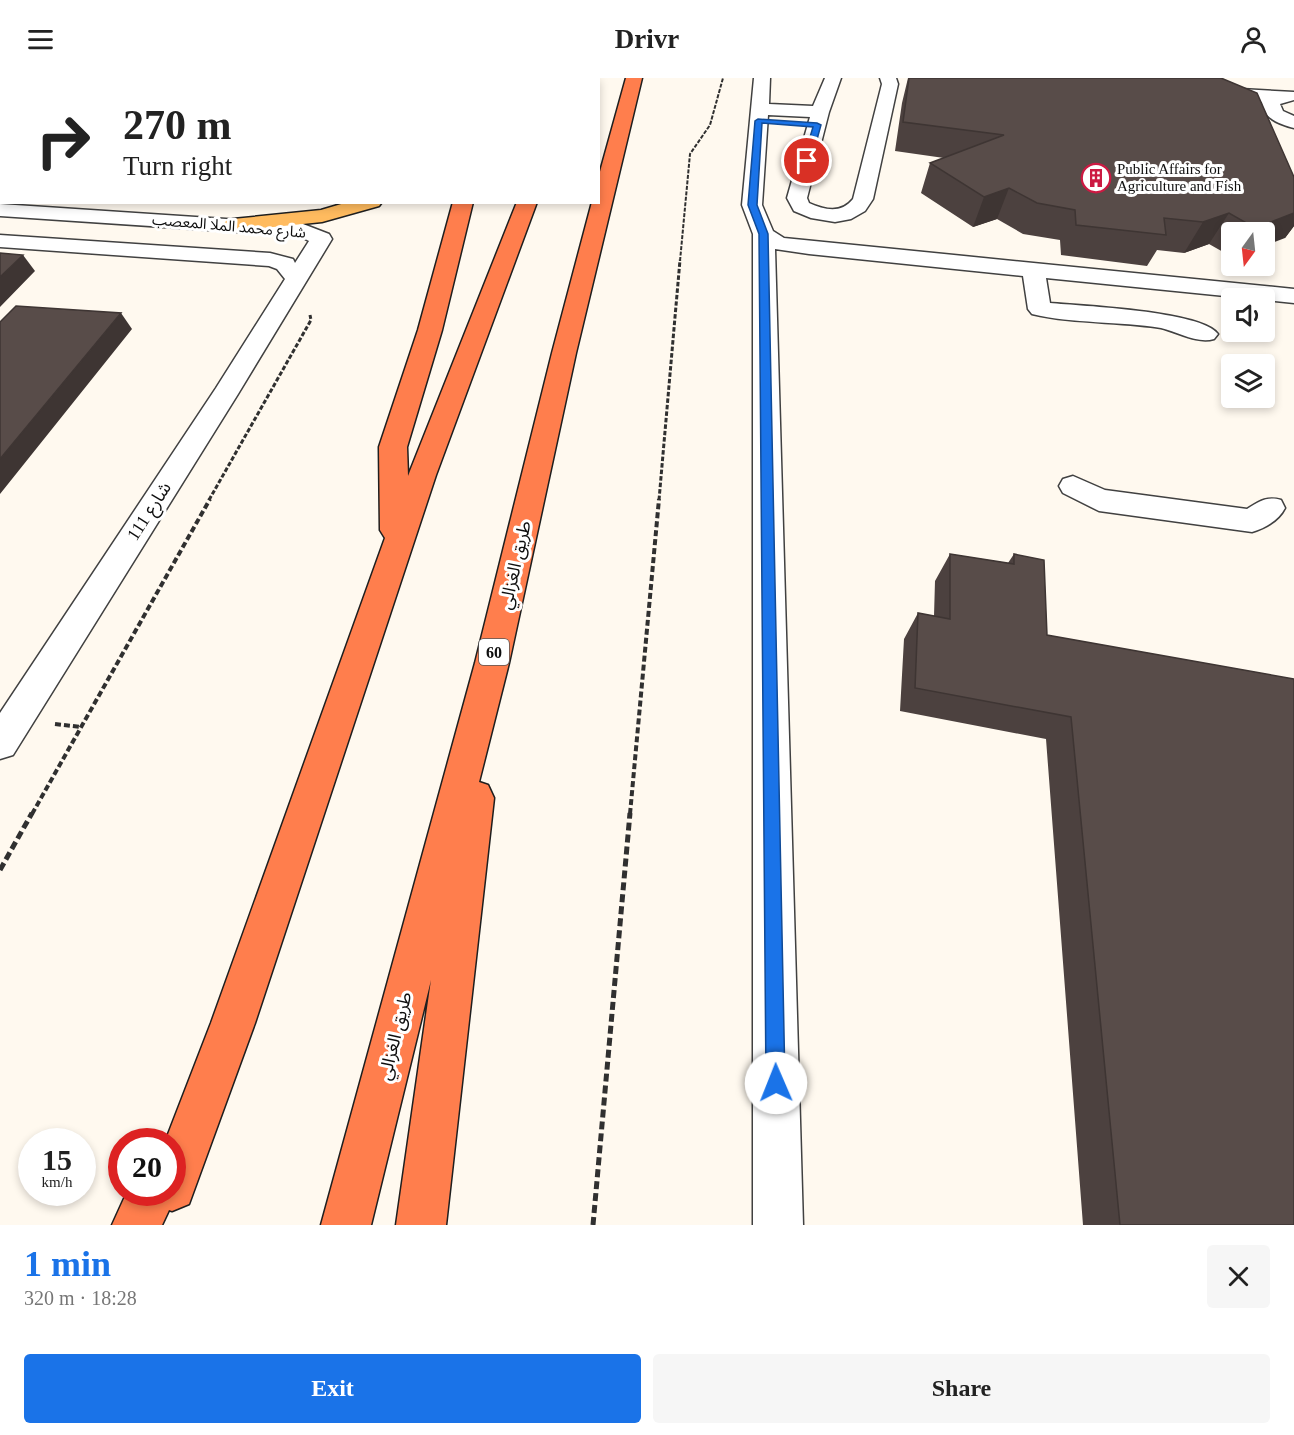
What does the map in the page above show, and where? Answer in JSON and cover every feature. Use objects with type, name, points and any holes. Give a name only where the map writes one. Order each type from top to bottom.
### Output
[{"type":"highway","name":"طريق الغزالي","points":[[346,1225],[492,663],[570,331],[634,78]]},
{"type":"highway","points":[[395,549],[393,447],[436,309],[462,204]]},
{"type":"highway","points":[[186,1149],[233,1023],[395,549],[526,204]]},
{"type":"highway","points":[[421,1225],[492,663]]},
{"type":"highway","points":[[183,1128],[233,1023]]},
{"type":"highway","points":[[137,1225],[146,1206]]},
{"type":"highway","points":[[158,1225],[165,1206]]},
{"type":"main road","points":[[233,225],[322,216],[365,204]]},
{"type":"street","points":[[762,78],[752,205],[764,234],[778,1225]]},
{"type":"street","points":[[833,78],[818,119],[797,198],[801,207],[812,212],[844,216],[858,209],[863,199],[890,84],[888,78]]},
{"type":"street","points":[[1150,78],[1205,92],[1287,96]]},
{"type":"street","points":[[1269,78],[1287,96]]},
{"type":"street","points":[[1287,96],[1271,102],[1271,108],[1292,126]]},
{"type":"street","points":[[758,115],[818,119]]},
{"type":"street","name":"شارع محمد الملا المعصب","points":[[0,210],[134,210],[233,225],[303,230],[321,239],[319,246],[296,278],[285,264],[270,260],[0,241]]},
{"type":"street","points":[[100,247],[134,210]]},
{"type":"street","points":[[764,234],[778,243],[810,248],[1294,296]]},
{"type":"street","points":[[1033,270],[1040,309],[1190,327],[1206,334]]},
{"type":"street","points":[[1080,274],[1067,281],[1063,291],[1069,301],[1092,314]]},
{"type":"street","name":"شارع 111","points":[[0,743],[225,394],[296,278]]},
{"type":"street","points":[[1073,486],[1099,500],[1252,521],[1271,508]]},
{"type":"path","points":[[593,1225],[690,154],[710,125],[723,78]]},
{"type":"path","points":[[0,870],[311,320],[296,278]]},
{"type":"building","name":"Public Affairs for Agriculture and Fish","points":[[909,78],[1221,78],[1257,93],[1294,177],[1294,213],[1271,222],[1245,222],[1229,213],[1203,222],[1164,218],[1166,235],[1076,225],[1075,210],[1037,203],[1009,188],[984,197],[930,163],[1004,135],[903,122]]},
{"type":"building","points":[[0,253],[23,255],[0,277]]},
{"type":"building","points":[[16,306],[121,313],[0,459],[0,322]]},
{"type":"building","points":[[950,554],[1014,564],[1014,554],[1044,560],[1047,635],[1294,679],[1294,1225],[1120,1225],[1071,717],[915,688],[918,613],[950,619]]},
{"type":"place","name":"Public Affairs for Agriculture and Fish","points":[[1096,178]]},
{"type":"route","points":[[776,1083],[764,234],[756,220],[752,205],[758,121],[817,125],[807,161]]}]
